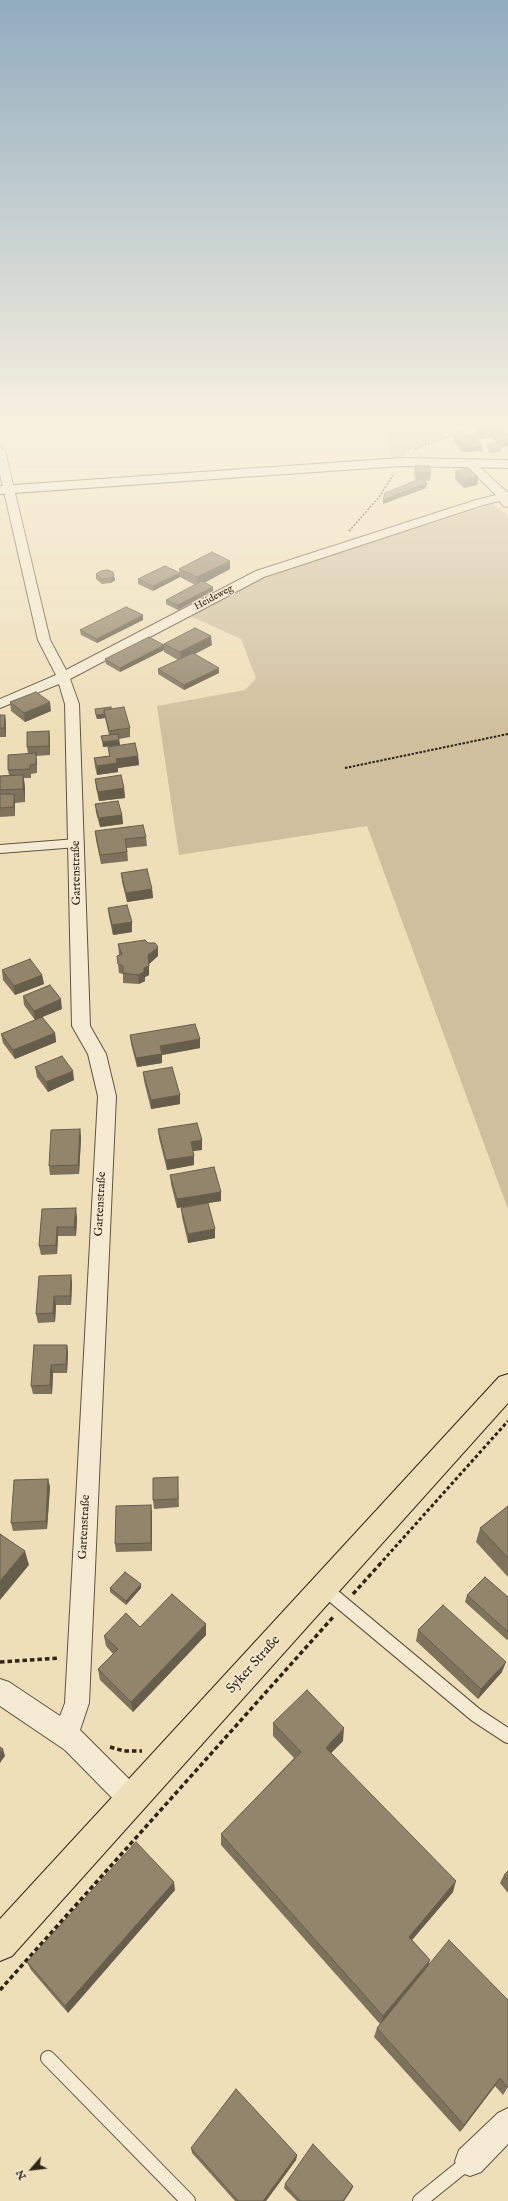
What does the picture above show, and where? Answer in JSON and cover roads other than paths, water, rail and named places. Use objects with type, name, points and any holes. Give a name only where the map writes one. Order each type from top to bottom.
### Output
[{"type":"main road","name":"Syker Straße","points":[[0,1944],[132,1800],[334,1596],[508,1385]]},
{"type":"street","name":"Gartenstraße","points":[[14,528],[44,640],[63,677],[72,704],[81,1026],[97,1054],[106,1096],[76,1703],[65,1735]]},
{"type":"street","name":"Heideweg","points":[[0,704],[63,677],[260,574],[401,528]]},
{"type":"street","points":[[0,1691],[65,1735],[132,1800]]},
{"type":"street","points":[[470,2161],[505,2134]]},
{"type":"lane","points":[[0,849],[77,843]]},
{"type":"lane","points":[[334,1596],[476,1715],[508,1736]]},
{"type":"lane","points":[[48,2058],[188,2201]]},
{"type":"lane","points":[[420,2201],[470,2161]]}]
